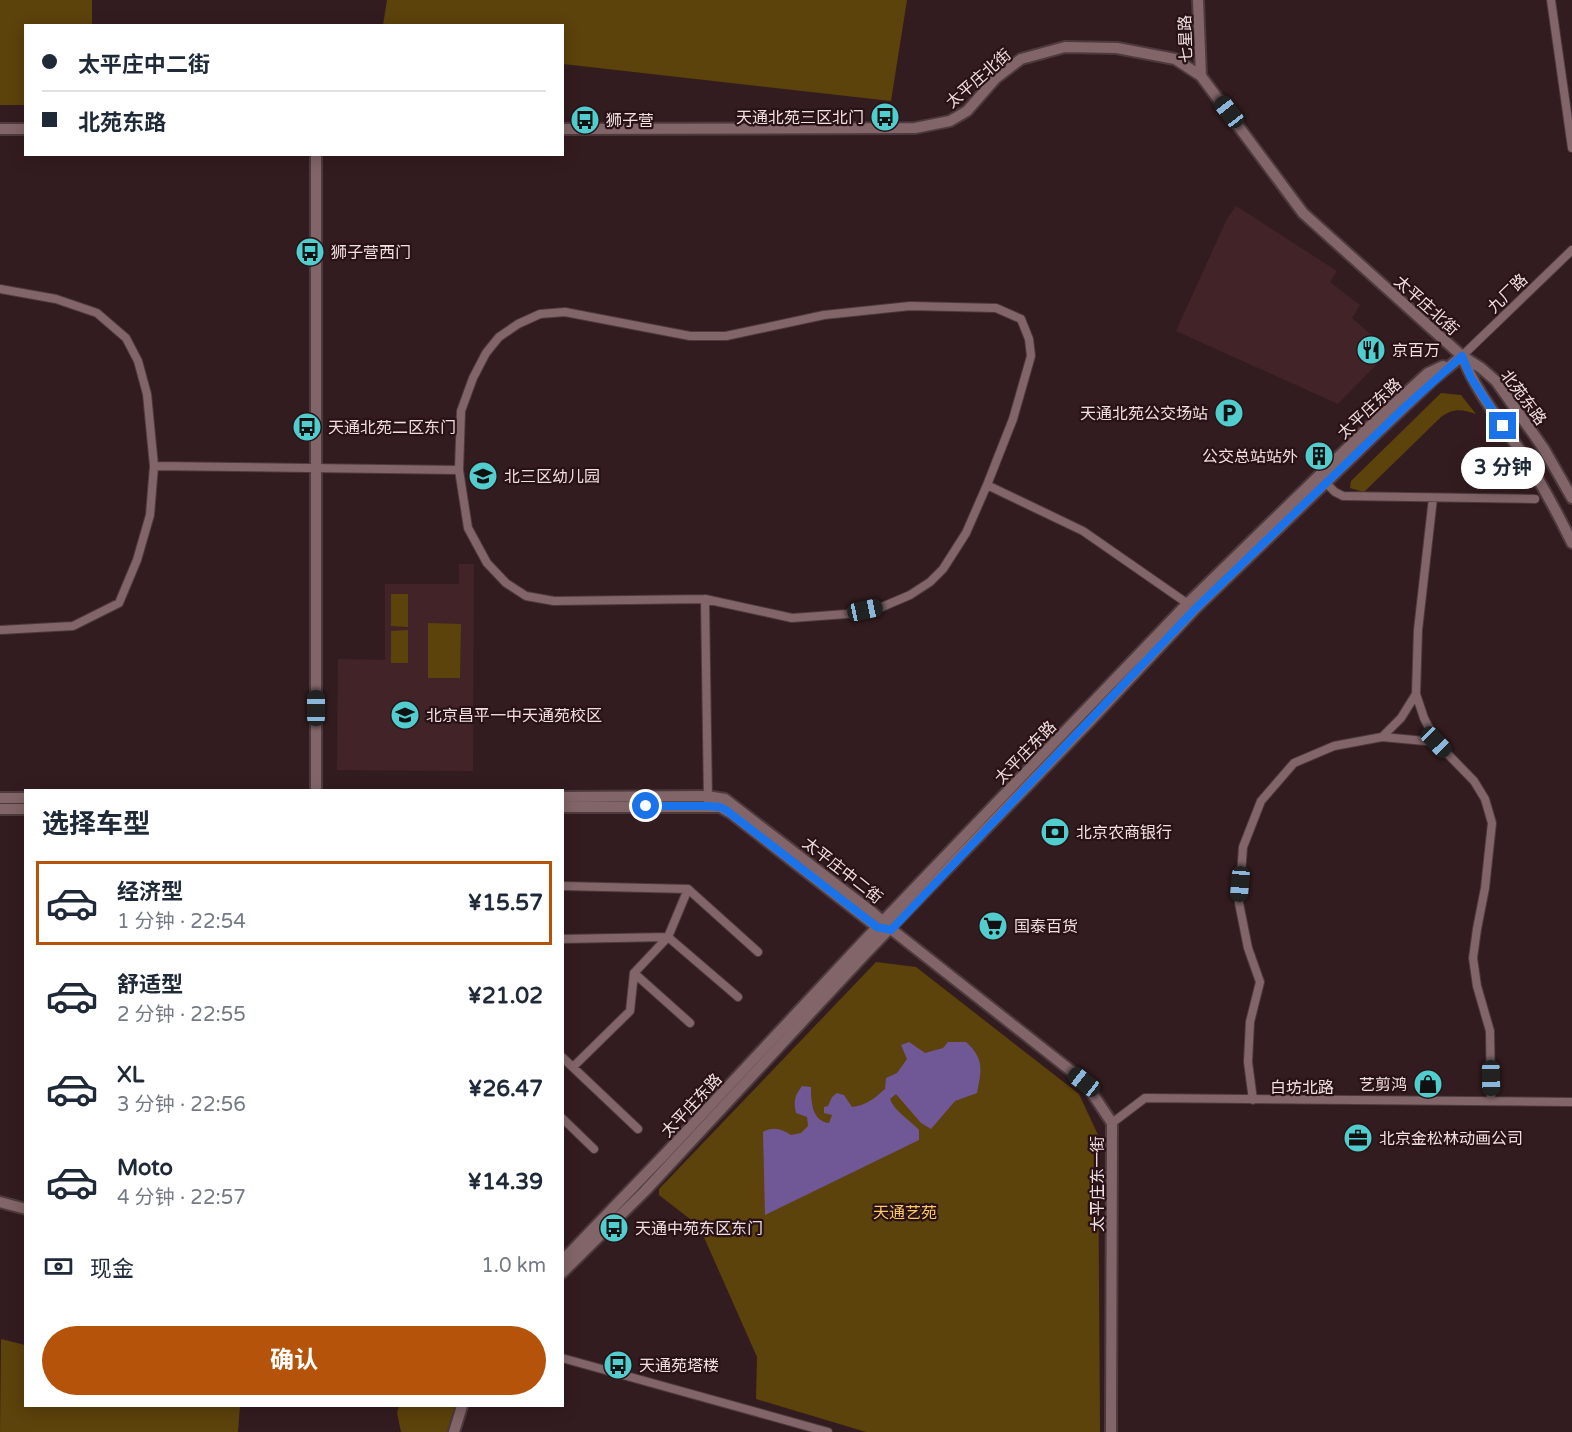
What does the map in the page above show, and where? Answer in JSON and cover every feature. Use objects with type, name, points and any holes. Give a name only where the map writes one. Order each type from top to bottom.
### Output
[{"type":"main road","name":"七星路","points":[[1198,0],[1201,76]]},
{"type":"main road","name":"太平庄北街","points":[[564,129],[915,128],[950,122],[967,111],[996,78],[1021,59],[1065,47],[1117,48],[1175,59],[1201,76],[1303,213],[1462,356]]},
{"type":"main road","points":[[0,129],[24,129]]},
{"type":"main road","points":[[316,156],[316,789]]},
{"type":"main road","name":"太平庄东路","points":[[564,1259],[1191,606],[1322,479],[1462,356]]},
{"type":"main road","name":"北苑东路","points":[[1462,356],[1496,381],[1544,449],[1572,498]]},
{"type":"main road","name":"北苑东路","points":[[1462,356],[1481,395],[1555,507],[1572,543]]},
{"type":"main road","name":"太平庄中二街","points":[[564,797],[708,801]]},
{"type":"main road","name":"太平庄中二街","points":[[564,807],[708,801],[720,797],[730,802],[884,926]]},
{"type":"main road","points":[[0,798],[24,798]]},
{"type":"main road","points":[[0,809],[24,808]]},
{"type":"main road","name":"太平庄东路","points":[[564,1271],[645,1191],[867,952],[884,926]]},
{"type":"main road","name":"太平庄东一街","points":[[884,926],[1084,1082],[1112,1123],[1111,1432]]},
{"type":"main road","points":[[0,1202],[24,1208]]},
{"type":"main road","points":[[454,1432],[462,1407]]},
{"type":"street","points":[[1551,0],[1572,148]]},
{"type":"street","name":"九厂路","points":[[1462,356],[1572,250]]},
{"type":"street","points":[[0,290],[56,299],[97,313],[126,338],[138,361],[147,394],[154,466],[150,515],[137,560],[119,603],[73,626],[0,630]]},
{"type":"street","points":[[910,306],[996,308],[1021,319],[1029,339],[1032,356],[1013,419],[966,533],[943,569],[930,582],[910,595],[882,607],[847,614],[792,618],[705,598],[554,601],[526,596],[506,583],[487,563],[468,528],[459,470],[461,411],[473,378],[486,353],[498,337],[540,314],[566,312],[690,336],[726,336],[824,315],[910,306]]},
{"type":"street","points":[[154,466],[316,470],[459,470]]},
{"type":"street","points":[[1322,479],[1335,492],[1343,496],[1535,499]]},
{"type":"street","points":[[987,485],[1083,531],[1191,606]]},
{"type":"street","points":[[1433,498],[1418,630],[1416,694],[1424,718],[1436,742],[1474,781],[1485,799],[1492,823],[1485,888],[1473,958],[1477,986],[1490,1031],[1491,1101]]},
{"type":"street","points":[[705,598],[708,801]]},
{"type":"street","points":[[1382,737],[1401,718],[1416,694]]},
{"type":"street","points":[[1253,1100],[1248,1062],[1249,1032],[1260,982],[1248,948],[1239,903],[1243,847],[1261,801],[1294,763],[1334,746],[1382,737],[1436,742]]},
{"type":"street","points":[[564,886],[688,889],[758,952]]},
{"type":"street","points":[[573,1067],[630,1011],[634,973],[668,937],[688,889]]},
{"type":"street","points":[[564,939],[668,937],[738,997]]},
{"type":"street","points":[[634,973],[690,1023]]},
{"type":"street","points":[[564,1059],[638,1129]]},
{"type":"street","name":"白坊北路","points":[[1112,1123],[1145,1098],[1572,1102]]},
{"type":"street","points":[[564,1120],[594,1149]]},
{"type":"street","points":[[564,1359],[828,1432]]},
{"type":"shaded area","points":[[1236,206],[1337,271],[1330,282],[1360,305],[1352,318],[1379,342],[1379,362],[1338,404],[1176,331],[1227,219]]},
{"type":"shaded area","name":"北京昌平一中天通苑校区","points":[[459,564],[474,564],[473,771],[337,770],[338,659],[385,660],[385,584],[459,584]]},
{"type":"shaded area","points":[[909,1042],[925,1053],[943,1048],[948,1042],[966,1042],[979,1059],[980,1078],[977,1093],[955,1101],[931,1129],[921,1123],[896,1094],[890,1099],[892,1103],[919,1130],[919,1140],[765,1215],[763,1132],[777,1129],[791,1135],[801,1133],[808,1126],[807,1117],[796,1113],[795,1109],[795,1098],[802,1086],[811,1087],[812,1104],[816,1115],[819,1119],[829,1123],[832,1115],[824,1113],[824,1107],[828,1106],[832,1097],[837,1093],[844,1095],[852,1107],[870,1101],[885,1089],[886,1078],[897,1073],[907,1059],[901,1045]]},
{"type":"green space","points":[[0,0],[92,0],[92,24],[24,24],[24,105],[0,105]]},
{"type":"green space","points":[[387,0],[907,0],[891,101],[564,64],[564,24],[383,24]]},
{"type":"green space","points":[[1441,393],[1461,395],[1476,414],[1458,410],[1446,414],[1364,492],[1350,488],[1351,481]]},
{"type":"green space","points":[[391,594],[408,594],[408,627],[391,626]]},
{"type":"green space","points":[[428,623],[461,624],[460,678],[428,678]]},
{"type":"green space","points":[[408,630],[408,663],[391,663],[391,631]]},
{"type":"green space","name":"天通艺苑","points":[[876,962],[916,967],[1079,1094],[1098,1135],[1100,1432],[866,1432],[756,1399],[757,1357],[699,1226],[659,1195],[659,1189]]},
{"type":"green space","points":[[1,1339],[24,1345],[24,1407],[240,1407],[238,1432],[0,1432]]},
{"type":"green space","points":[[399,1407],[455,1407],[447,1432],[401,1432],[397,1413]]},
{"type":"place","name":"天通北苑三区北门","points":[[885,117]]},
{"type":"place","name":"狮子营","points":[[585,120]]},
{"type":"place","name":"狮子营西门","points":[[310,252]]},
{"type":"place","name":"京百万","points":[[1371,350]]},
{"type":"place","name":"天通北苑公交场站","points":[[1229,413]]},
{"type":"place","name":"天通北苑二区东门","points":[[307,427]]},
{"type":"place","name":"公交总站站外","points":[[1319,456]]},
{"type":"place","name":"北三区幼儿园","points":[[483,476]]},
{"type":"place","name":"北京昌平一中天通苑校区","points":[[405,715]]},
{"type":"place","name":"北京农商银行","points":[[1055,832]]},
{"type":"place","name":"国泰百货","points":[[993,926]]},
{"type":"place","name":"艺剪鸿","points":[[1428,1084]]},
{"type":"place","name":"北京金松林动画公司","points":[[1358,1138]]},
{"type":"place","name":"天通中苑东区东门","points":[[614,1228]]},
{"type":"place","name":"天通苑塔楼","points":[[618,1365]]},
{"type":"route","points":[[646,806],[720,807],[877,927],[891,930],[1195,609],[1434,379],[1462,356],[1471,378],[1503,426]]}]
